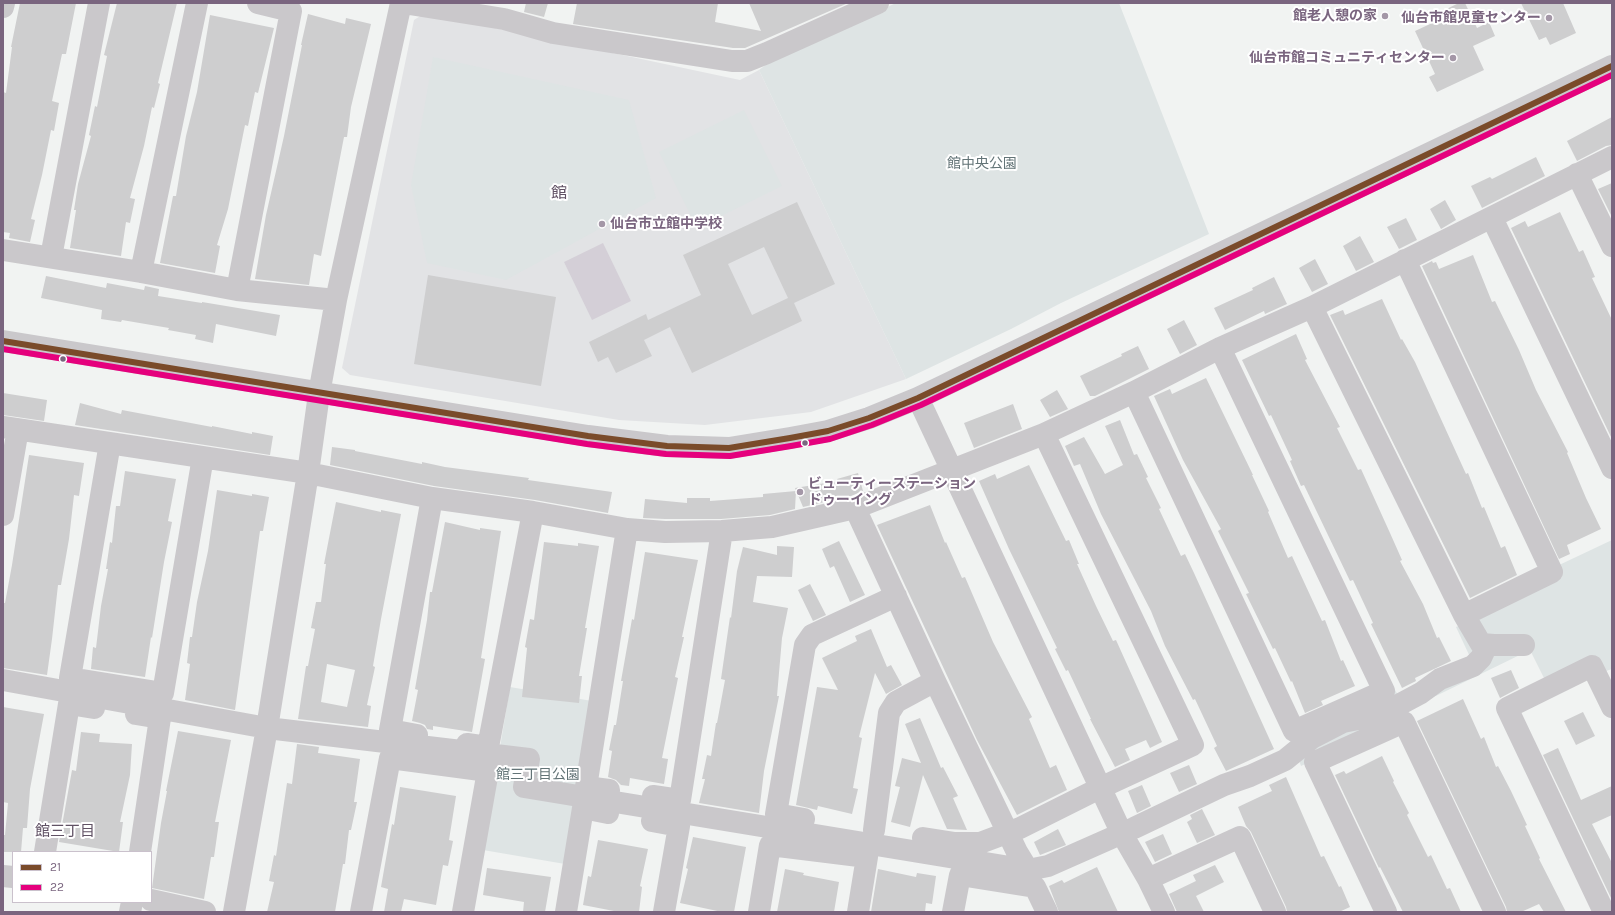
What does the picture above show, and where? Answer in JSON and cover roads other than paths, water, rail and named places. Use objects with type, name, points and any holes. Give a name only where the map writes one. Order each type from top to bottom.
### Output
[{"type":"street","points":[[3,7],[4,3]]},
{"type":"street","points":[[50,257],[99,3]]},
{"type":"street","points":[[141,272],[197,3]]},
{"type":"street","points":[[237,290],[291,11],[258,3]]},
{"type":"street","points":[[234,912],[267,728],[308,473],[319,394],[336,300],[402,3],[506,11],[553,33],[732,61],[747,61],[878,3]]},
{"type":"street","points":[[3,341],[319,394],[588,436],[667,446],[729,448],[828,431],[869,418],[918,398],[1612,66]]},
{"type":"street","points":[[3,515],[10,428],[308,473],[432,498],[532,512],[627,529],[665,532],[722,531],[772,527],[855,508],[1044,434],[1134,392],[1220,348],[1312,307],[1612,157]]},
{"type":"street","points":[[1577,174],[1612,246]]},
{"type":"street","points":[[1492,218],[1612,468]]},
{"type":"street","points":[[3,250],[141,272],[237,290],[336,300]]},
{"type":"street","points":[[1404,260],[1552,572],[1464,615]]},
{"type":"street","points":[[1312,307],[1464,615],[1481,644],[1524,645]]},
{"type":"street","points":[[1134,392],[1294,731],[1384,691],[1220,348]]},
{"type":"street","points":[[918,398],[1122,834],[1148,879],[1164,912]]},
{"type":"street","points":[[896,596],[812,635],[805,645],[776,814],[955,843],[980,843],[1020,828],[1100,788],[1193,745],[1044,434]]},
{"type":"street","points":[[110,443],[70,678],[163,693],[203,457]]},
{"type":"street","points":[[432,498],[390,730],[488,748],[532,512]]},
{"type":"street","points":[[855,508],[935,681],[1028,870]]},
{"type":"street","points":[[627,529],[586,788],[680,800],[722,531]]},
{"type":"street","points":[[3,680],[267,728],[529,759],[524,787],[1028,870],[1048,866],[1122,834],[1224,784],[1250,776],[1285,760],[1312,738],[1342,722],[1373,716],[1391,709],[1421,693],[1440,679],[1473,666],[1481,658],[1487,645]]},
{"type":"street","points":[[1604,912],[1507,708],[1592,666],[1612,707]]},
{"type":"street","points":[[874,830],[889,713],[896,702],[935,681]]},
{"type":"street","points":[[45,851],[69,704],[160,718],[140,851]]},
{"type":"street","points":[[1386,912],[1316,762],[1404,722],[1495,912]]},
{"type":"street","points":[[361,912],[390,758],[488,770],[463,912]]},
{"type":"street","points":[[566,912],[583,808],[679,826],[664,912]]},
{"type":"street","points":[[1148,879],[1240,837],[1275,912]]},
{"type":"street","points":[[760,912],[770,845],[867,857],[858,912]]},
{"type":"street","points":[[953,912],[960,875],[1036,888],[1047,912]]},
{"type":"street","points":[[152,900],[205,912]]},
{"type":"place","name":"館老人憩の家","points":[[1385,16]]},
{"type":"place","name":"仙台市館児童センター","points":[[1549,18]]},
{"type":"place","name":"仙台市館コミュニティセンター","points":[[1453,58]]},
{"type":"place","name":"仙台市立館中学校","points":[[602,224]]},
{"type":"place","name":"ビューティーステーション ドゥーイング","points":[[800,492]]},
{"type":"district","name":"館","points":[[559,193]]},
{"type":"district","name":"館三丁目","points":[[65,832]]},
{"type":"park label","name":"館中央公園","points":[[982,164]]},
{"type":"park label","name":"館三丁目公園","points":[[538,775]]}]
